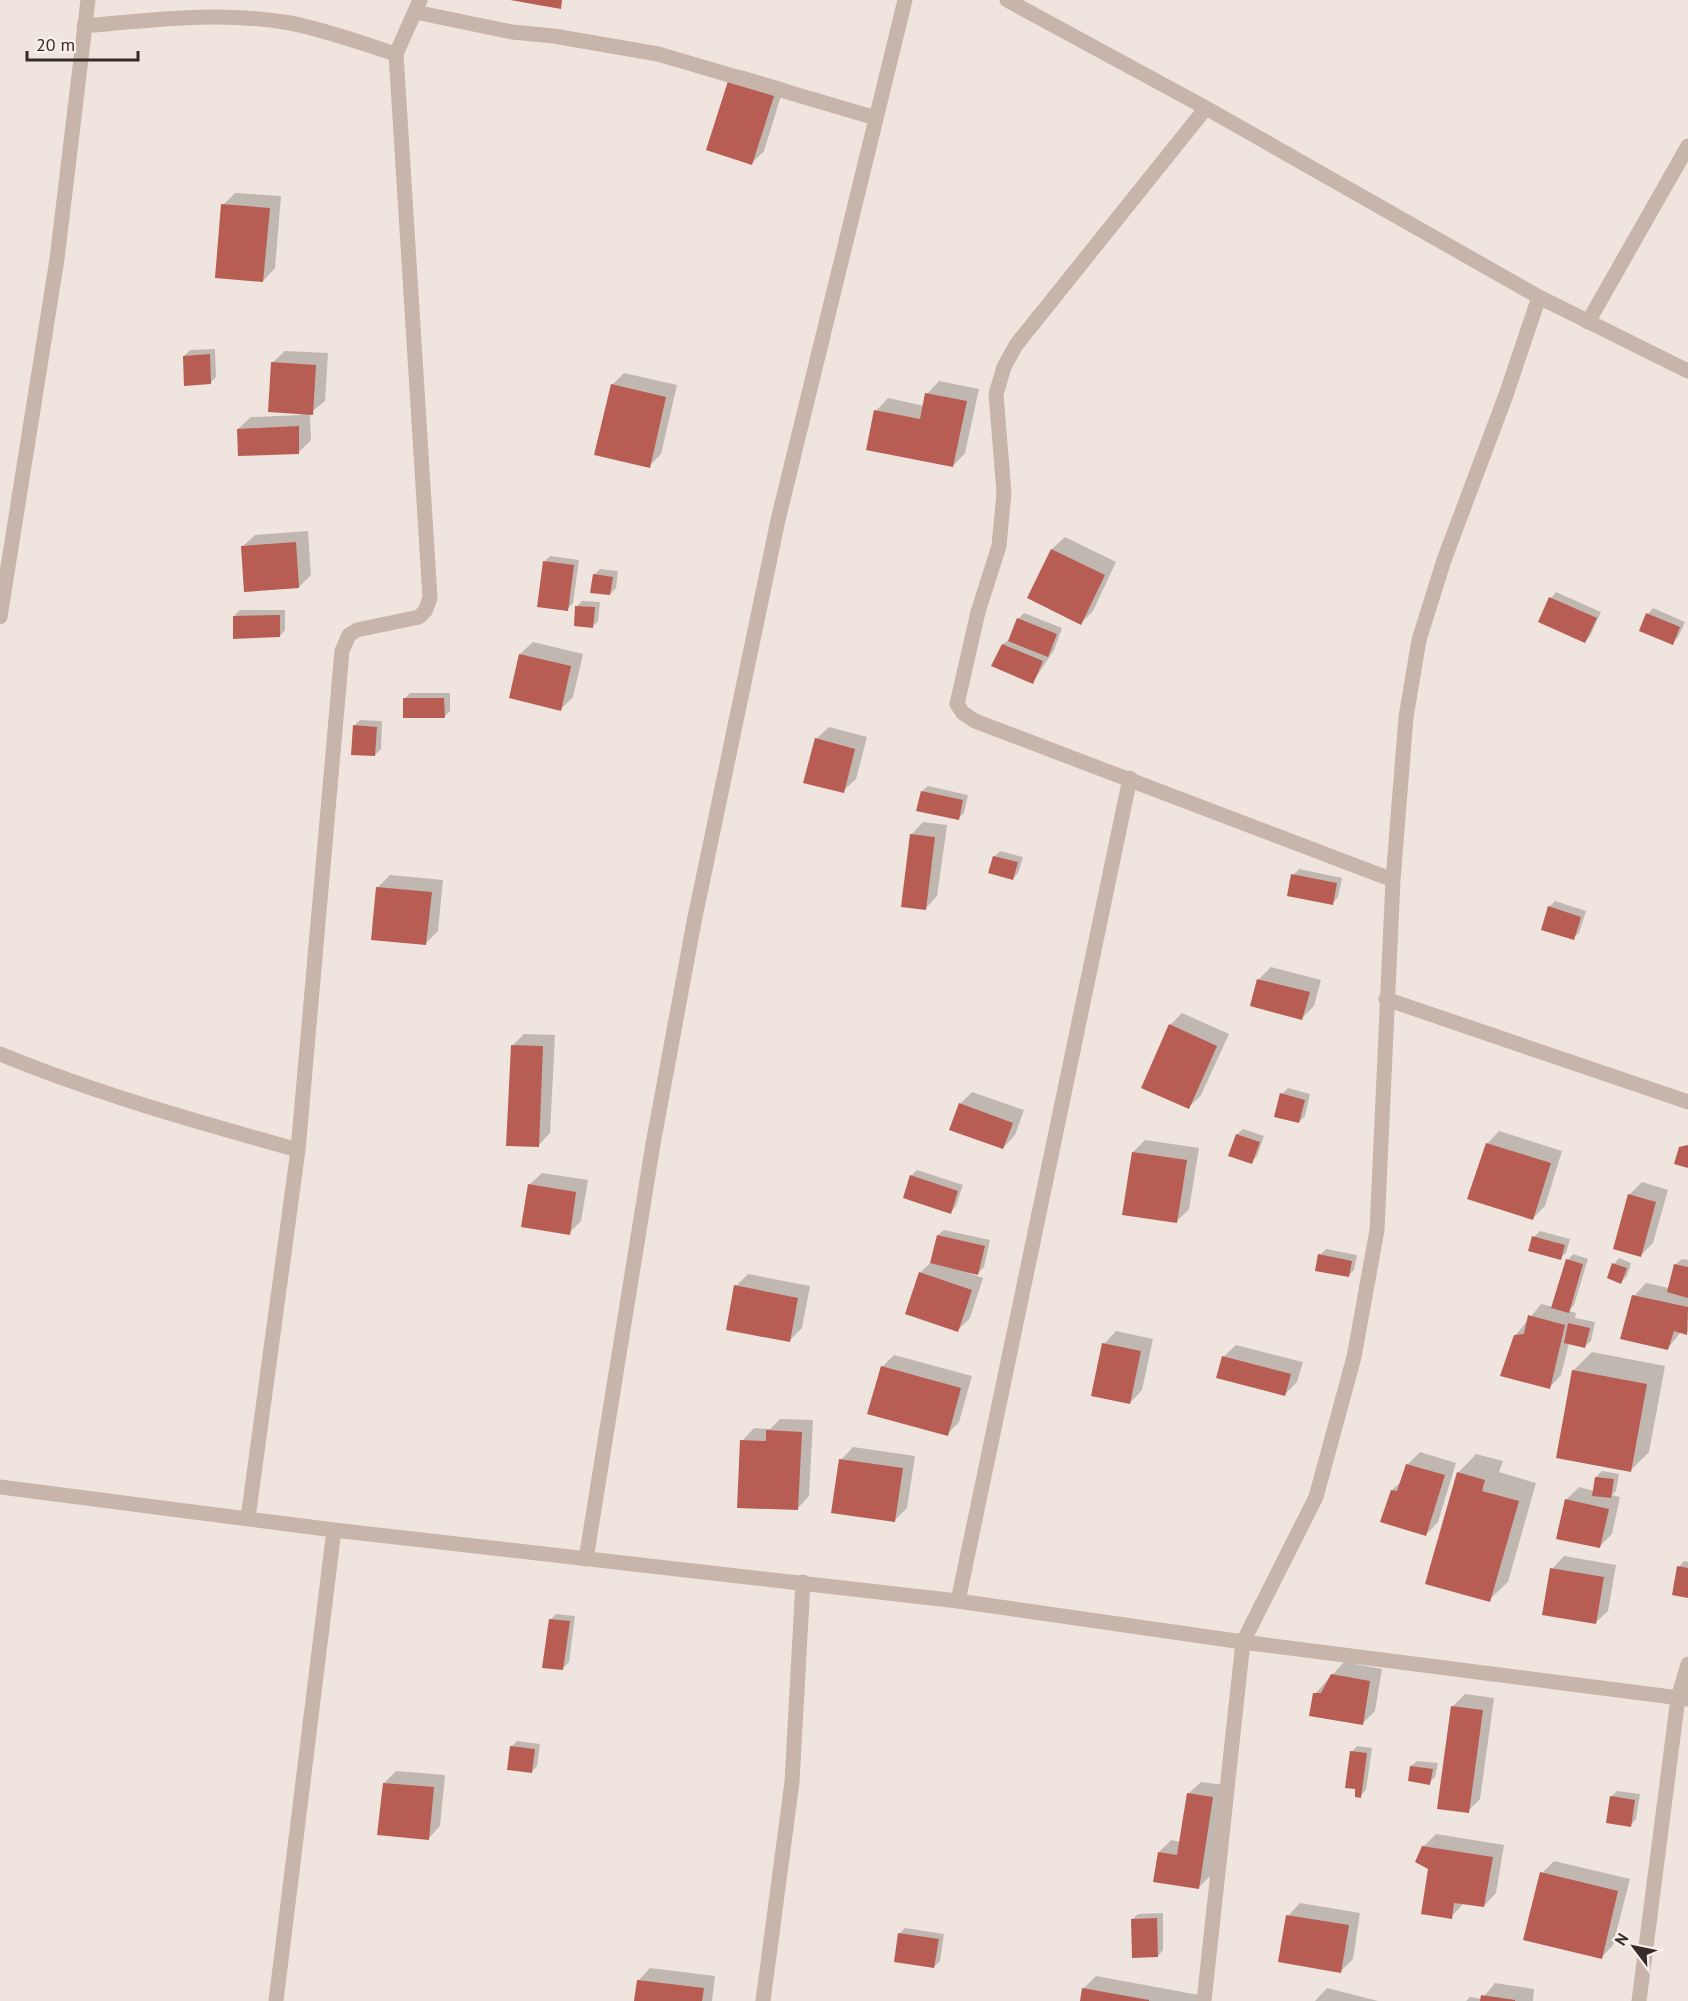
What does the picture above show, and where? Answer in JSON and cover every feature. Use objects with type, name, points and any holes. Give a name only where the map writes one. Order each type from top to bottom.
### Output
[{"type":"street","points":[[0,617],[57,259],[88,0]]},
{"type":"street","points":[[586,1559],[653,1144],[694,922],[778,519],[905,0]]},
{"type":"street","points":[[1007,0],[1206,108],[1539,297],[1688,371]]},
{"type":"street","points":[[248,1518],[298,1150],[342,651],[349,635],[357,630],[419,617],[425,611],[430,598],[396,54],[418,6],[512,32],[554,36],[658,54],[876,118]]},
{"type":"street","points":[[84,26],[202,17],[249,19],[325,31],[396,54]]},
{"type":"street","points":[[1206,108],[1016,345],[1004,367],[996,394],[1004,493],[999,546],[978,612],[957,704],[963,713],[975,721],[1130,778],[1393,880]]},
{"type":"street","points":[[1588,322],[1688,146]]},
{"type":"street","points":[[1204,2001],[1243,1642],[1316,1497],[1354,1357],[1377,1230],[1393,880],[1406,717],[1419,640],[1444,560],[1506,395],[1539,297]]},
{"type":"street","points":[[958,1601],[1130,778]]},
{"type":"street","points":[[1386,999],[1688,1102]]},
{"type":"street","points":[[0,1054],[124,1098],[298,1150]]},
{"type":"street","points":[[0,1487],[334,1530],[958,1601],[1243,1642],[1683,1698]]},
{"type":"street","points":[[276,2001],[334,1530]]},
{"type":"street","points":[[763,2001],[792,1782],[803,1582]]},
{"type":"street","points":[[1639,2001],[1688,1664]]},
{"type":"building","points":[[510,0],[562,0],[561,9]]},
{"type":"building","points":[[728,81],[774,96],[752,165],[706,150]]},
{"type":"building","points":[[221,204],[270,208],[263,282],[215,278]]},
{"type":"building","points":[[210,354],[211,384],[184,386],[183,356]]},
{"type":"building","points":[[271,362],[316,365],[313,415],[268,412]]},
{"type":"building","points":[[611,384],[666,397],[650,468],[594,455]]},
{"type":"building","points":[[925,393],[967,401],[953,467],[866,450],[874,410],[920,419]]},
{"type":"building","points":[[299,426],[299,454],[238,456],[237,429]]},
{"type":"building","points":[[296,542],[299,588],[244,592],[241,546]]},
{"type":"building","points":[[1051,549],[1105,575],[1081,625],[1027,598]]},
{"type":"building","points":[[543,561],[574,565],[568,611],[537,607]]},
{"type":"building","points":[[593,574],[613,577],[610,595],[590,593]]},
{"type":"building","points":[[1549,597],[1597,618],[1585,643],[1538,622]]},
{"type":"building","points":[[575,606],[595,607],[593,628],[574,626]]},
{"type":"building","points":[[1646,613],[1680,627],[1673,645],[1639,631]]},
{"type":"building","points":[[280,615],[280,637],[233,639],[233,616]]},
{"type":"building","points":[[1017,618],[1057,634],[1048,657],[1008,641]]},
{"type":"building","points":[[1002,644],[1043,661],[1033,684],[991,666]]},
{"type":"building","points":[[519,654],[571,666],[561,711],[509,698]]},
{"type":"building","points":[[403,698],[444,698],[445,718],[403,718]]},
{"type":"building","points":[[353,725],[377,727],[375,756],[351,755]]},
{"type":"building","points":[[815,738],[855,749],[844,793],[803,783]]},
{"type":"building","points":[[921,791],[963,800],[959,820],[916,811]]},
{"type":"building","points":[[910,834],[935,837],[926,910],[901,907]]},
{"type":"building","points":[[993,856],[1018,862],[1013,880],[988,873]]},
{"type":"building","points":[[1291,874],[1337,883],[1333,905],[1287,896]]},
{"type":"building","points":[[376,887],[432,892],[426,945],[371,940]]},
{"type":"building","points":[[1548,906],[1581,917],[1574,940],[1541,930]]},
{"type":"building","points":[[1257,979],[1310,992],[1302,1020],[1250,1006]]},
{"type":"building","points":[[1169,1024],[1217,1046],[1189,1109],[1141,1088]]},
{"type":"building","points":[[511,1045],[543,1046],[539,1147],[506,1146]]},
{"type":"building","points":[[1280,1093],[1305,1100],[1299,1123],[1274,1117]]},
{"type":"building","points":[[959,1103],[1013,1123],[1003,1149],[949,1130]]},
{"type":"building","points":[[1236,1134],[1260,1142],[1252,1164],[1228,1156]]},
{"type":"building","points":[[1486,1143],[1551,1163],[1533,1220],[1467,1199]]},
{"type":"building","points":[[1688,1145],[1688,1168],[1674,1164],[1679,1147]]},
{"type":"building","points":[[1132,1152],[1187,1160],[1177,1223],[1122,1215]]},
{"type":"building","points":[[910,1175],[958,1191],[951,1214],[903,1198]]},
{"type":"building","points":[[528,1184],[576,1192],[570,1235],[521,1227]]},
{"type":"building","points":[[1628,1194],[1656,1202],[1641,1257],[1613,1249]]},
{"type":"building","points":[[937,1235],[985,1246],[978,1275],[930,1263]]},
{"type":"building","points":[[1532,1236],[1565,1245],[1561,1260],[1528,1251]]},
{"type":"building","points":[[1318,1254],[1352,1261],[1349,1277],[1315,1271]]},
{"type":"building","points":[[1566,1259],[1583,1264],[1569,1313],[1551,1308]]},
{"type":"building","points":[[1612,1263],[1627,1268],[1621,1284],[1607,1278]]},
{"type":"building","points":[[1674,1264],[1688,1267],[1688,1298],[1667,1292]]},
{"type":"building","points":[[919,1272],[972,1290],[958,1332],[905,1314]]},
{"type":"building","points":[[734,1285],[798,1298],[790,1342],[726,1330]]},
{"type":"building","points":[[1632,1295],[1688,1307],[1687,1335],[1674,1331],[1668,1350],[1620,1339]]},
{"type":"building","points":[[1528,1315],[1565,1325],[1550,1389],[1500,1376],[1514,1335],[1524,1334]]},
{"type":"building","points":[[1568,1323],[1590,1328],[1585,1348],[1564,1343]]},
{"type":"building","points":[[1102,1343],[1141,1351],[1130,1404],[1091,1396]]},
{"type":"building","points":[[1222,1356],[1291,1374],[1285,1396],[1216,1378]]},
{"type":"building","points":[[881,1366],[961,1388],[948,1436],[867,1414]]},
{"type":"building","points":[[1572,1370],[1647,1384],[1631,1472],[1556,1458]]},
{"type":"building","points":[[766,1430],[802,1432],[798,1510],[737,1508],[740,1440],[766,1441]]},
{"type":"building","points":[[839,1459],[903,1468],[895,1522],[831,1513]]},
{"type":"building","points":[[1406,1464],[1445,1475],[1426,1536],[1380,1522],[1391,1490],[1397,1491]]},
{"type":"building","points":[[1457,1472],[1485,1480],[1482,1491],[1519,1501],[1490,1602],[1425,1584]]},
{"type":"building","points":[[1595,1477],[1614,1479],[1611,1498],[1592,1496]]},
{"type":"building","points":[[1565,1499],[1609,1509],[1600,1548],[1556,1539]]},
{"type":"building","points":[[1677,1566],[1688,1568],[1688,1598],[1672,1595]]},
{"type":"building","points":[[1550,1568],[1604,1577],[1596,1624],[1542,1615]]},
{"type":"building","points":[[549,1619],[570,1621],[563,1670],[542,1668]]},
{"type":"building","points":[[1331,1674],[1370,1681],[1363,1725],[1309,1716],[1313,1693],[1321,1693]]},
{"type":"building","points":[[1451,1706],[1483,1710],[1469,1813],[1437,1809]]},
{"type":"building","points":[[510,1746],[535,1749],[532,1773],[507,1770]]},
{"type":"building","points":[[1350,1751],[1367,1753],[1361,1798],[1355,1797],[1355,1789],[1345,1788]]},
{"type":"building","points":[[1410,1766],[1433,1769],[1430,1785],[1408,1781]]},
{"type":"building","points":[[383,1783],[434,1787],[429,1840],[377,1835]]},
{"type":"building","points":[[1187,1793],[1213,1797],[1199,1889],[1153,1882],[1158,1852],[1177,1855]]},
{"type":"building","points":[[1610,1796],[1635,1800],[1631,1827],[1606,1823]]},
{"type":"building","points":[[1422,1846],[1493,1857],[1484,1907],[1454,1903],[1452,1919],[1421,1914],[1428,1869],[1415,1862]]},
{"type":"building","points":[[1540,1872],[1618,1891],[1602,1959],[1523,1940]]},
{"type":"building","points":[[1286,1915],[1349,1925],[1341,1973],[1278,1962]]},
{"type":"building","points":[[1157,1918],[1158,1957],[1132,1958],[1131,1919]]},
{"type":"building","points":[[898,1933],[939,1939],[934,1968],[894,1962]]},
{"type":"building","points":[[637,1980],[704,1988],[702,2001],[634,2001]]},
{"type":"building","points":[[1082,1988],[1149,2000],[1149,2001],[1080,2001]]},
{"type":"building","points":[[1481,1995],[1515,2000],[1515,2001],[1480,2001]]}]
